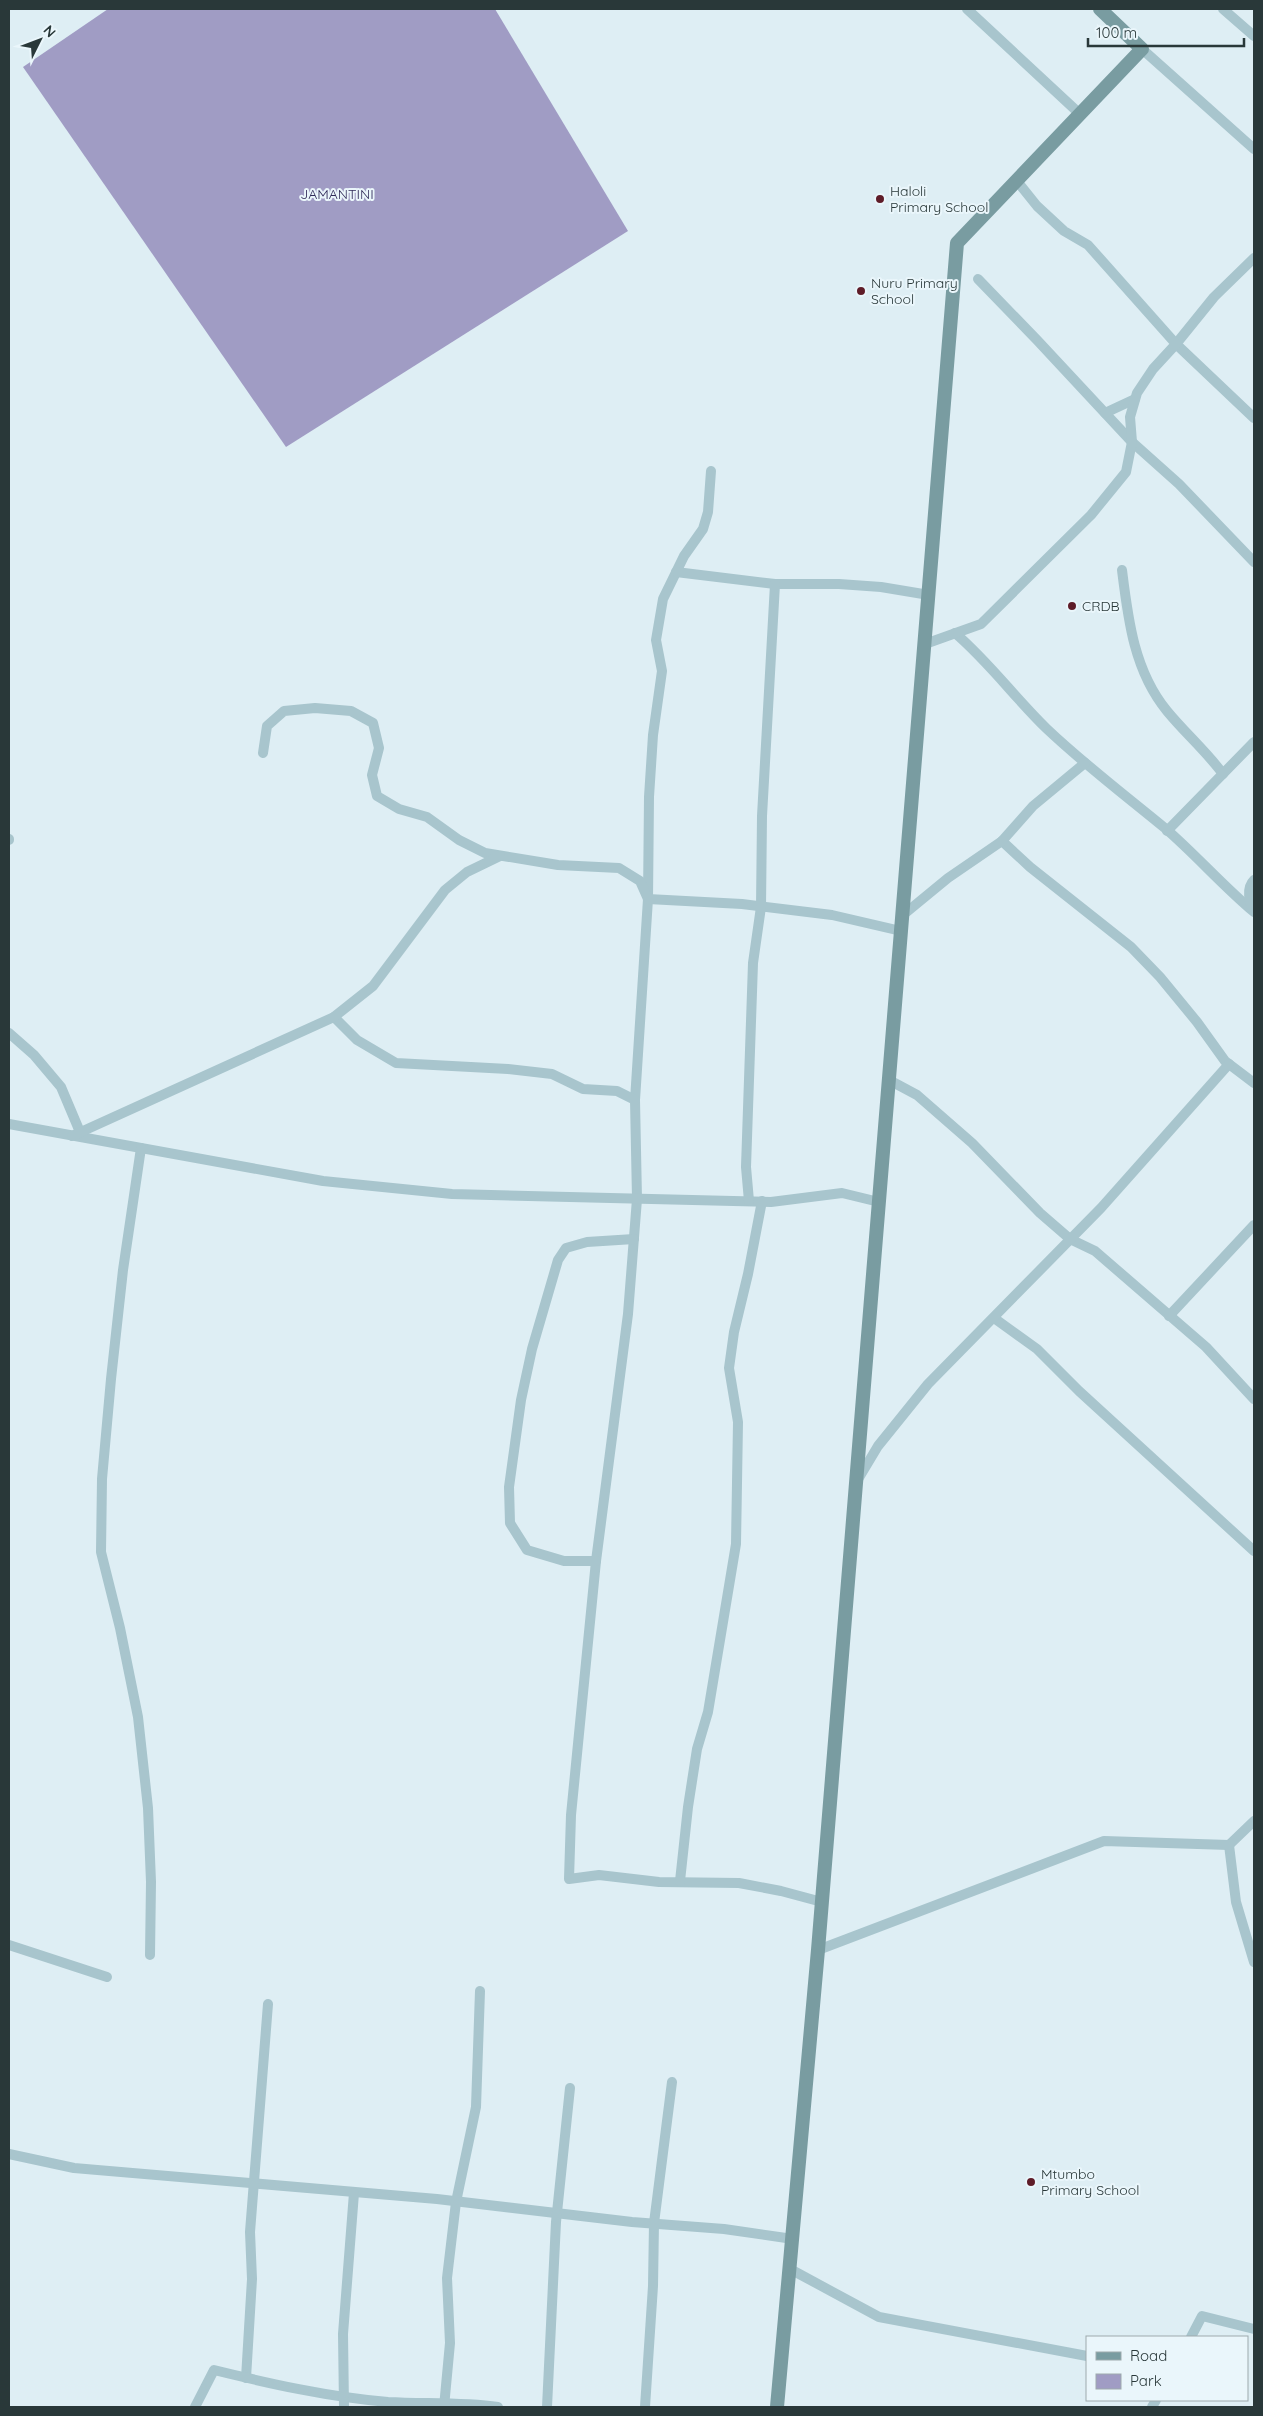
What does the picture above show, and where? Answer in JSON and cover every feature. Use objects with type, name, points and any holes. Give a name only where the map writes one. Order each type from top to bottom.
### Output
[{"type":"street","points":[[967,9],[1080,115]]},
{"type":"street","points":[[1100,9],[1254,149]]},
{"type":"street","points":[[1223,9],[1254,36]]},
{"type":"street","points":[[777,2407],[822,1902],[957,244],[1142,49]]},
{"type":"street","points":[[1017,181],[1037,206],[1064,231],[1088,245],[1176,344],[1254,418]]},
{"type":"street","points":[[925,644],[982,624],[1091,515],[1126,472],[1132,442],[1130,417],[1135,399],[1153,369],[1214,297],[1254,258]]},
{"type":"street","points":[[978,280],[1132,442],[1179,484],[1254,562]]},
{"type":"street","points":[[1106,413],[1135,399]]},
{"type":"street","points":[[712,471],[708,512],[703,529],[676,572],[663,599],[656,640],[662,671],[653,735],[649,797],[648,899],[635,1100],[637,1199],[628,1314],[596,1561],[571,1815],[569,1879],[599,1875],[659,1882],[738,1883],[781,1891],[822,1902]]},
{"type":"street","points":[[1122,570],[1130,632],[1144,674],[1166,709],[1206,751],[1223,774]]},
{"type":"street","points":[[676,572],[775,584],[872,586],[929,595]]},
{"type":"street","points":[[749,1201],[746,1167],[753,964],[761,907],[762,816],[775,584]]},
{"type":"street","points":[[955,633],[979,653],[1003,683],[1047,728],[1085,763],[1168,831],[1224,887],[1254,912]]},
{"type":"street","points":[[263,753],[267,726],[284,711],[315,708],[351,711],[373,723],[379,748],[372,775],[377,796],[399,809],[428,817],[460,840],[485,853],[558,865],[619,868],[640,881],[648,899]]},
{"type":"street","points":[[1168,831],[1254,742]]},
{"type":"street","points":[[903,915],[948,878],[1002,840],[1033,806],[1085,763]]},
{"type":"street","points":[[1002,840],[1030,867],[1131,947],[1167,984],[1229,1064],[1254,1084]]},
{"type":"street","points":[[76,1134],[334,1017],[374,986],[445,890],[467,872],[500,856]]},
{"type":"street","points":[[1254,880],[1251,884],[1249,902],[1254,912]]},
{"type":"street","points":[[648,899],[761,907],[832,915],[901,931]]},
{"type":"street","points":[[334,1017],[357,1040],[396,1063],[508,1069],[552,1074],[584,1090],[617,1091],[635,1100]]},
{"type":"street","points":[[9,1034],[34,1055],[61,1088],[76,1134]]},
{"type":"street","points":[[856,1481],[878,1446],[928,1384],[1101,1208],[1229,1064]]},
{"type":"street","points":[[889,1080],[917,1095],[972,1143],[1040,1213],[1070,1240],[1095,1251],[1206,1347],[1254,1399]]},
{"type":"street","points":[[9,1124],[76,1134],[141,1148],[323,1181],[452,1194],[762,1201],[842,1193],[879,1202]]},
{"type":"street","points":[[141,1148],[123,1270],[111,1379],[102,1479],[101,1552],[120,1628],[138,1717],[148,1808],[151,1882],[150,1955]]},
{"type":"street","points":[[680,1882],[688,1807],[696,1759],[708,1712],[736,1544],[738,1422],[729,1368],[734,1332],[748,1274],[762,1201]]},
{"type":"street","points":[[1169,1316],[1252,1231]]},
{"type":"street","points":[[596,1561],[564,1561],[527,1550],[510,1523],[509,1487],[532,1348],[558,1260],[566,1248],[587,1242],[634,1238]]},
{"type":"street","points":[[994,1318],[1037,1348],[1079,1391],[1254,1552]]},
{"type":"street","points":[[818,1950],[1104,1841],[1229,1845],[1254,1821]]},
{"type":"street","points":[[1229,1845],[1236,1902],[1254,1962]]},
{"type":"street","points":[[9,1945],[107,1977]]},
{"type":"street","points":[[444,2405],[450,2343],[447,2278],[456,2202],[476,2106],[480,1991]]},
{"type":"street","points":[[246,2378],[252,2279],[250,2232],[268,2004]]},
{"type":"street","points":[[645,2407],[653,2286],[654,2224],[672,2082]]},
{"type":"street","points":[[547,2407],[557,2212],[570,2088]]},
{"type":"street","points":[[9,2154],[74,2168],[456,2202],[654,2224],[724,2228],[792,2239]]},
{"type":"street","points":[[344,2407],[343,2334],[354,2193]]},
{"type":"street","points":[[790,2269],[879,2317],[1086,2356]]},
{"type":"street","points":[[1191,2336],[1202,2316],[1254,2330]]},
{"type":"street","points":[[195,2407],[214,2370],[246,2378],[387,2402],[444,2405],[474,2404],[498,2407]]},
{"type":"green space","name":"JAMANTINI","points":[[108,9],[495,9],[628,231],[286,447],[23,67]]},
{"type":"place","name":"Haloli Primary School","points":[[880,199]]},
{"type":"place","name":"Nuru Primary School","points":[[861,291]]},
{"type":"place","name":"CRDB","points":[[1072,606]]},
{"type":"place","name":"Mtumbo Primary School","points":[[1031,2182]]}]
